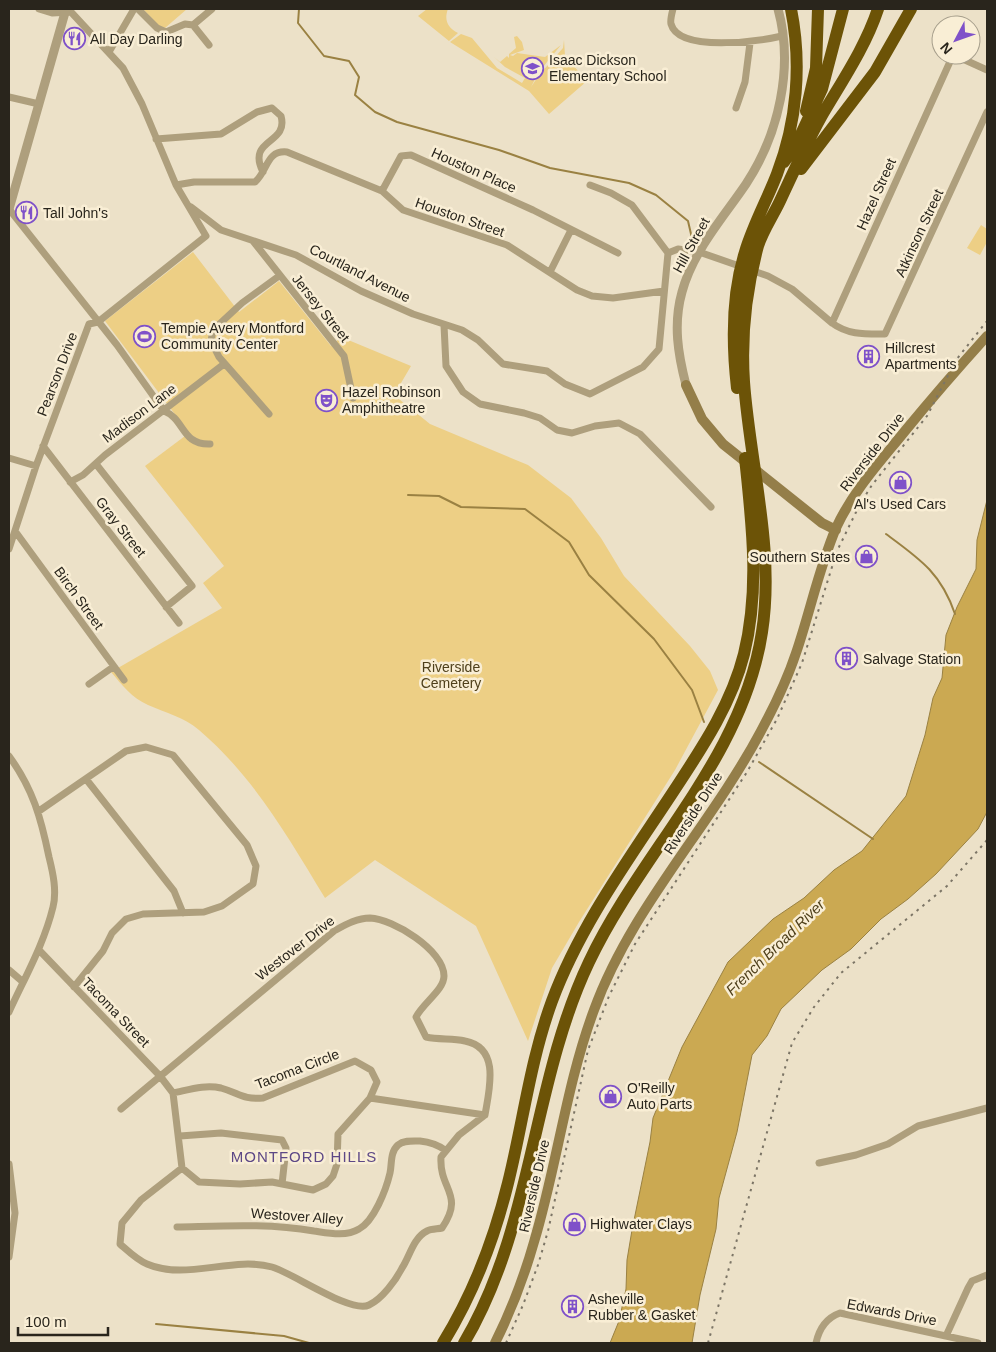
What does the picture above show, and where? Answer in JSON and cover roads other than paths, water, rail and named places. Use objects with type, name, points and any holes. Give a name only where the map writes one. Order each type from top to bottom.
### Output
[{"type":"highway","points":[[464,1343],[488,1300],[506,1253],[525,1185],[552,1060],[578,985],[606,930],[720,750],[750,683],[757,658],[765,608],[766,583],[734,363],[735,297],[745,252],[778,172],[789,134],[797,84],[797,58],[791,9]]},
{"type":"highway","points":[[792,151],[808,105],[816,68],[818,9]]},
{"type":"highway","points":[[778,172],[792,151],[822,89],[843,9]]},
{"type":"highway","points":[[444,1343],[471,1292],[499,1217],[535,1054],[562,977],[602,900],[707,738],[736,678],[749,631],[754,584],[753,452],[744,384],[743,343],[747,296],[759,242],[805,147],[861,48],[878,9]]},
{"type":"highway","points":[[778,204],[785,198],[816,147],[875,72],[911,9]]},
{"type":"main road","name":"Riverside Drive","points":[[495,1343],[515,1299],[535,1242],[572,1082],[595,1006],[633,931],[720,799],[761,730],[795,655],[836,530],[869,474],[945,382],[987,336]]},
{"type":"main road","name":"Hill Street","points":[[686,386],[702,418],[722,444],[822,523],[836,530]]},
{"type":"street","points":[[39,9],[52,13],[65,10],[39,104],[11,191],[9,209],[98,322],[164,411],[170,413],[189,439],[198,445],[210,444]]},
{"type":"street","points":[[109,52],[134,9]]},
{"type":"street","points":[[138,9],[161,31],[170,32],[185,24],[193,25],[209,45]]},
{"type":"street","points":[[193,25],[212,9]]},
{"type":"street","points":[[673,9],[670,23],[680,36],[688,39],[735,44],[750,43],[782,36]]},
{"type":"street","name":"Hill Street","points":[[686,386],[677,341],[678,312],[682,290],[699,252],[747,182],[770,138],[782,87],[782,36],[778,9]]},
{"type":"street","name":"Courtland Avenue","points":[[65,10],[73,15],[109,52],[125,73],[142,104],[176,185],[188,205],[220,230],[296,255],[361,291],[413,314],[462,330],[478,340],[503,364],[546,370],[564,384],[590,394],[643,367],[659,348],[668,253]]},
{"type":"street","points":[[736,108],[745,82],[750,43]]},
{"type":"street","name":"Hazel Street","points":[[832,323],[949,65]]},
{"type":"street","points":[[9,96],[39,104]]},
{"type":"street","points":[[156,139],[221,134],[257,112],[272,108],[279,113],[282,124],[277,135],[262,146],[258,152],[263,172]]},
{"type":"street","name":"Atkinson Street","points":[[832,323],[841,330],[851,333],[885,334],[987,112]]},
{"type":"street","name":"Houston Street","points":[[176,185],[208,182],[250,183],[259,179],[270,157],[281,151],[287,152],[382,191],[403,210],[506,246],[577,290],[592,296],[613,298],[664,291]]},
{"type":"street","name":"Houston Place","points":[[382,191],[401,156],[411,156],[533,210],[618,254]]},
{"type":"street","points":[[590,185],[611,192],[632,205],[668,253],[678,249],[699,252],[768,276],[792,289],[832,323]]},
{"type":"street","name":"Pearson Drive","points":[[9,549],[43,446],[90,324],[98,322],[206,236],[188,205]]},
{"type":"street","points":[[550,272],[571,230]]},
{"type":"street","name":"Jersey Street","points":[[253,241],[344,356],[353,398]]},
{"type":"street","points":[[269,414],[224,364],[214,350],[212,341],[213,330],[242,303],[279,276]]},
{"type":"street","points":[[444,325],[446,366],[463,392],[480,404],[540,418],[557,430],[572,433],[595,426],[619,423],[640,434],[711,507]]},
{"type":"street","name":"Madison Lane","points":[[70,482],[96,464],[224,364]]},
{"type":"street","name":"Gray Street","points":[[43,446],[179,623]]},
{"type":"street","points":[[9,458],[36,466]]},
{"type":"street","points":[[96,464],[192,586],[166,607]]},
{"type":"street","name":"Birch Street","points":[[15,531],[124,680]]},
{"type":"street","points":[[89,684],[113,667]]},
{"type":"street","points":[[39,811],[126,751],[146,747],[173,755],[247,844],[256,866],[253,884],[222,906],[204,912],[143,914],[126,919],[112,933],[103,951],[74,987]]},
{"type":"street","points":[[9,756],[22,775],[39,811],[54,878],[54,905],[39,950],[9,1012]]},
{"type":"street","points":[[86,779],[174,891],[183,913]]},
{"type":"street","name":"Westover Drive","points":[[160,1076],[334,931],[350,922],[370,918],[398,926],[418,940],[440,961],[444,977],[439,989],[421,1006],[416,1017],[426,1037],[440,1040],[466,1041],[486,1055],[492,1072],[485,1115]]},
{"type":"street","name":"Tacoma Street","points":[[39,950],[160,1076],[173,1093]]},
{"type":"street","points":[[9,970],[22,982]]},
{"type":"street","name":"Tacoma Circle","points":[[173,1093],[201,1087],[220,1088],[248,1099],[263,1098],[354,1061],[372,1070],[377,1082],[370,1098]]},
{"type":"street","points":[[121,1109],[160,1076]]},
{"type":"street","points":[[173,1093],[180,1136],[182,1168],[200,1182],[240,1184],[272,1182],[312,1190],[326,1184],[333,1176],[337,1164],[338,1134],[370,1098],[485,1115]]},
{"type":"street","points":[[818,1163],[856,1155],[888,1144],[918,1126],[987,1108]]},
{"type":"street","points":[[182,1168],[141,1200],[122,1223],[120,1244],[139,1260],[148,1265],[175,1270],[235,1266],[272,1267],[295,1276],[338,1300],[361,1306],[369,1305],[385,1291],[402,1269],[413,1245],[427,1231],[442,1228],[452,1214],[451,1196],[441,1166],[441,1157],[459,1135],[485,1115]]},
{"type":"street","points":[[180,1136],[221,1133],[282,1140],[286,1148],[282,1184]]},
{"type":"street","name":"Westover Alley","points":[[177,1227],[239,1225],[286,1227],[336,1234],[354,1232],[364,1226],[374,1211],[390,1173],[392,1156],[397,1146],[403,1142],[419,1141],[437,1145],[445,1150]]},
{"type":"street","points":[[9,1164],[15,1214],[9,1257]]},
{"type":"street","points":[[946,1336],[972,1281],[987,1275]]},
{"type":"street","name":"Edwards Drive","points":[[816,1343],[826,1321],[840,1314],[978,1343]]},
{"type":"water","name":"French Broad River","points":[[987,500],[987,812],[978,829],[936,874],[908,899],[881,919],[851,949],[822,970],[781,1009],[767,1036],[752,1055],[737,1132],[719,1198],[716,1229],[700,1295],[692,1343],[610,1343],[619,1321],[626,1289],[627,1260],[653,1118],[682,1047],[728,962],[773,919],[804,898],[834,870],[862,851],[906,796],[925,735],[933,698],[942,678],[946,635],[957,607],[976,569],[977,540]]},
{"type":"waterway","points":[[299,9],[298,23],[324,56],[349,61],[359,77],[355,95],[375,112],[397,122],[499,150],[550,168],[629,183],[656,195],[688,221],[694,247]]},
{"type":"waterway","points":[[408,495],[439,496],[461,507],[525,509],[569,542],[589,575],[654,639],[692,690],[704,722]]},
{"type":"waterway","points":[[886,534],[919,559],[936,577],[955,614]]},
{"type":"waterway","points":[[759,762],[873,839]]},
{"type":"waterway","points":[[156,1324],[284,1336],[309,1343]]},
{"type":"railway","points":[[506,1343],[538,1265],[548,1231],[588,1050],[609,996],[635,944],[747,772],[777,719],[802,663],[837,551],[860,504],[872,485],[927,416],[956,360],[987,321]]},
{"type":"railway","points":[[708,1343],[792,1043],[814,1007],[841,973],[947,886],[987,840]]},
{"type":"place","name":"All Day Darling","points":[[74,39]]},
{"type":"place","name":"Isaac Dickson Elementary School","points":[[533,68]]},
{"type":"place","name":"Tall John's","points":[[27,213]]},
{"type":"place","name":"Tempie Avery Montford Community Center","points":[[145,336]]},
{"type":"place","name":"Hillcrest Apartments","points":[[869,356]]},
{"type":"place","name":"Hazel Robinson Amphitheatre","points":[[326,400]]},
{"type":"place","name":"Al's Used Cars","points":[[900,482]]},
{"type":"place","name":"Southern States","points":[[866,557]]},
{"type":"place","name":"Salvage Station","points":[[847,659]]},
{"type":"place","name":"O'Reilly Auto Parts","points":[[611,1096]]},
{"type":"place","name":"Highwater Clays","points":[[574,1224]]},
{"type":"place","name":"Asheville Rubber & Gasket","points":[[572,1307]]},
{"type":"district","name":"MONTFORD HILLS","points":[[304,1156]]},
{"type":"park label","name":"Riverside Cemetery","points":[[451,676]]}]
